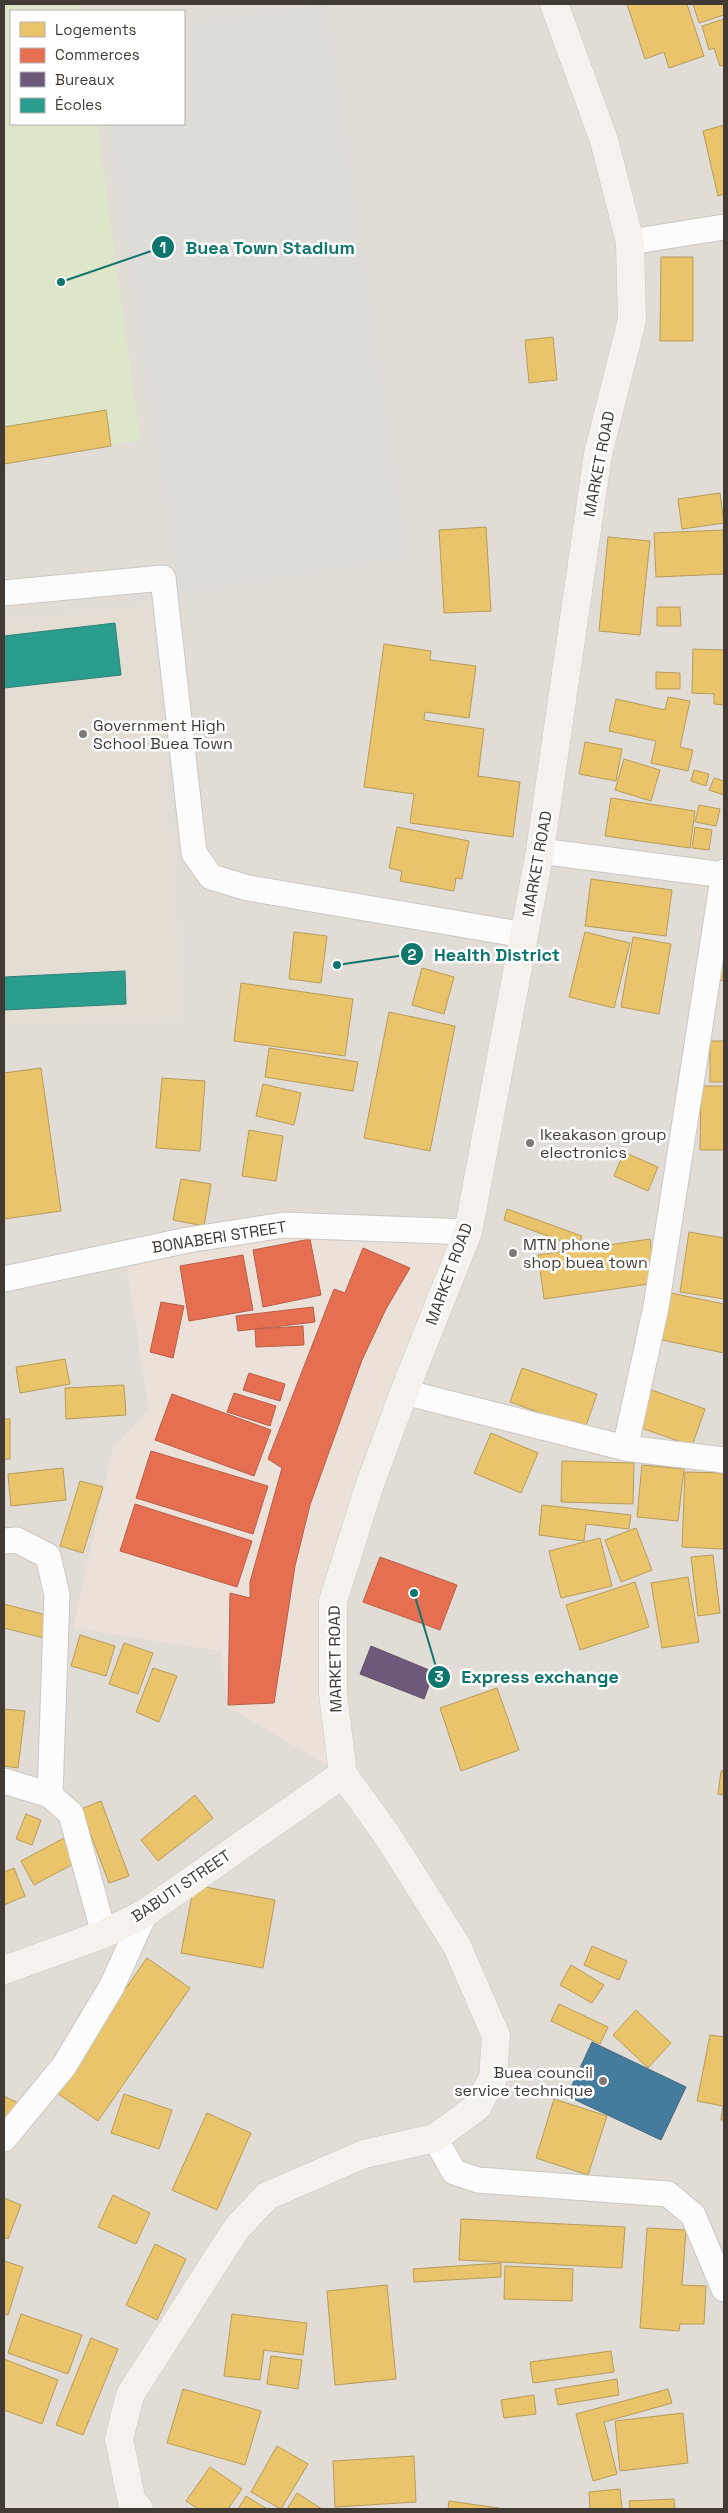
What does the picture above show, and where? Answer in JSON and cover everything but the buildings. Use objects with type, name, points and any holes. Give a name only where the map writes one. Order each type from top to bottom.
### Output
[{"type":"main road","name":"MARKET ROAD","points":[[343,1774],[333,1694],[333,1601],[369,1487],[404,1392],[468,1232],[540,851],[598,454],[632,320],[630,242],[604,140],[554,4]]},
{"type":"main road","name":"BABUTI STREET","points":[[4,1970],[104,1934],[145,1913],[343,1774]]},
{"type":"main road","points":[[139,2509],[132,2502],[120,2439],[130,2394],[236,2229],[267,2196],[364,2154],[435,2138],[477,2107],[493,2078],[496,2036],[457,1946],[386,1836],[343,1774]]},
{"type":"street","points":[[630,242],[724,226]]},
{"type":"street","points":[[4,593],[163,578],[194,854],[211,877],[248,888],[525,935]]},
{"type":"street","points":[[540,851],[724,874],[656,1308],[625,1448]]},
{"type":"street","name":"BONABERI STREET","points":[[4,1279],[188,1240],[284,1225],[468,1232]]},
{"type":"street","points":[[404,1392],[625,1448],[724,1460]]},
{"type":"street","points":[[4,1541],[16,1540],[48,1556],[57,1595],[50,1795]]},
{"type":"street","points":[[4,1781],[50,1795],[71,1814],[104,1934]]},
{"type":"street","points":[[4,2138],[64,2066],[112,1986],[145,1913]]},
{"type":"street","points":[[435,2138],[454,2172],[478,2180],[668,2194],[693,2215],[724,2289]]},
{"type":"shaded area","points":[[4,4],[724,4],[724,2509],[4,2509]]},
{"type":"shaded area","points":[[326,4],[407,557],[179,592],[110,125],[185,125],[185,26]]},
{"type":"shaded area","name":"Government High School Buea Town","points":[[153,604],[185,1018],[4,1026],[4,622]]},
{"type":"shaded area","points":[[294,1230],[454,1237],[340,1532],[320,1647],[327,1765],[228,1707],[221,1651],[73,1628],[113,1448],[149,1410],[126,1264]]},
{"type":"green space","points":[[4,4],[81,4],[82,10],[10,10],[10,125],[97,125],[140,440],[4,464]]},
{"type":"place","name":"Buea Town Stadium","points":[[61,282]]},
{"type":"place","name":"Government High School Buea Town","points":[[83,734]]},
{"type":"place","name":"Health District","points":[[337,965]]},
{"type":"place","name":"Ikeakason group electronics","points":[[530,1143]]},
{"type":"place","name":"MTN phone shop buea town","points":[[513,1253]]},
{"type":"place","name":"Express exchange","points":[[414,1593]]},
{"type":"place","name":"Buea council service technique","points":[[603,2081]]}]
